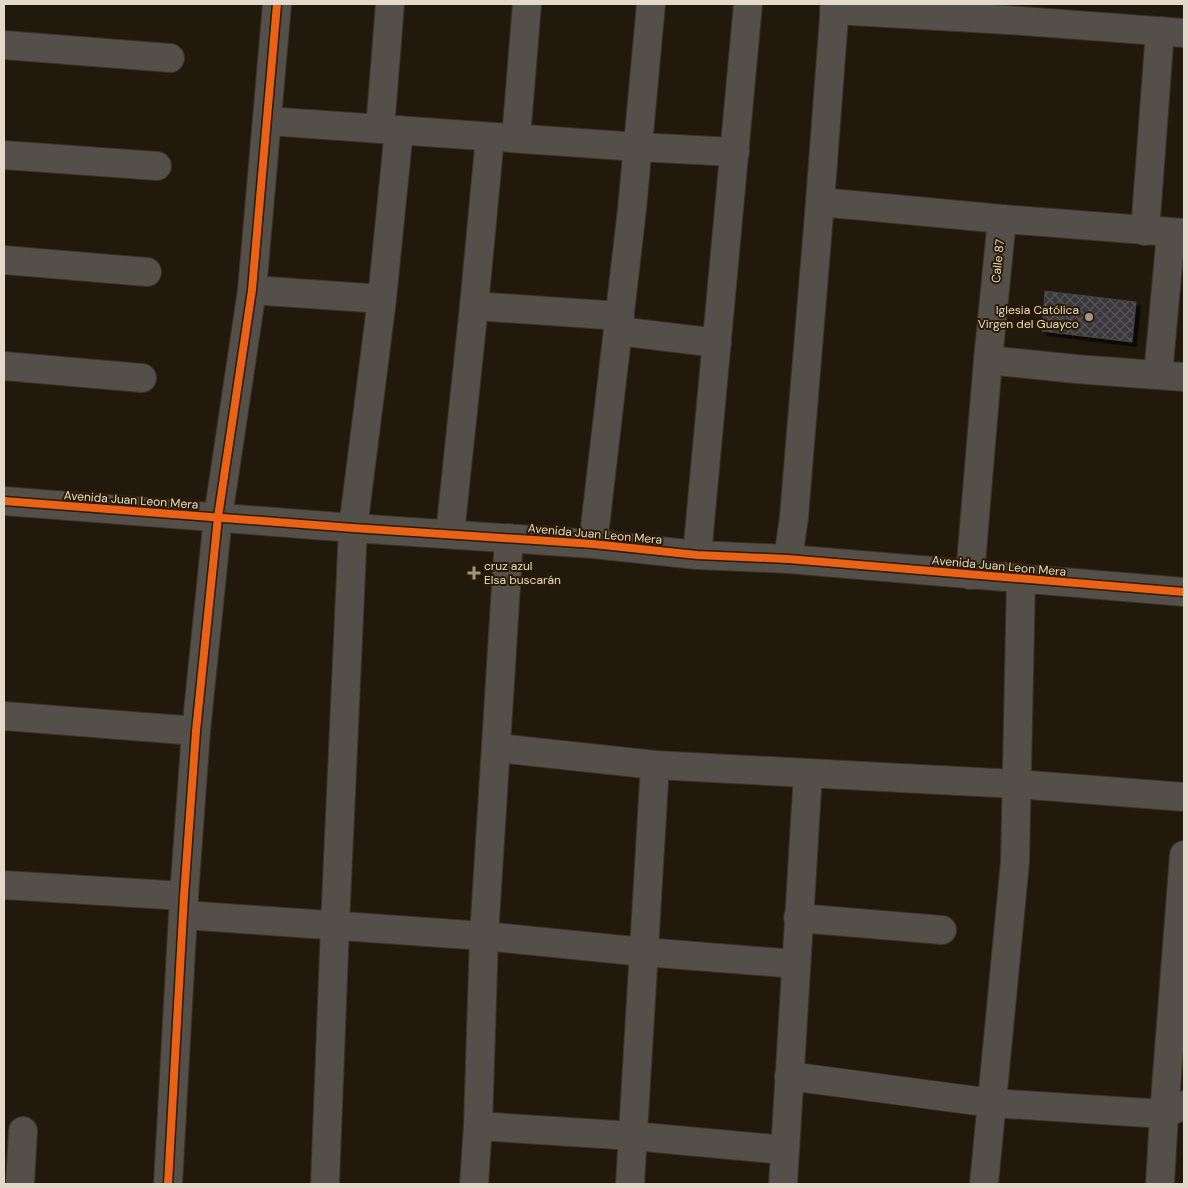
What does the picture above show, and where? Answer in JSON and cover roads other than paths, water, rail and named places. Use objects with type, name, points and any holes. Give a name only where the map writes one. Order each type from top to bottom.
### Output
[{"type":"street","points":[[168,1184],[196,731],[218,518],[252,290],[278,4]]},
{"type":"street","points":[[325,1184],[353,528],[382,299],[390,130],[390,4]]},
{"type":"street","points":[[450,534],[474,306],[527,4]]},
{"type":"street","points":[[593,544],[638,147],[651,4]]},
{"type":"street","points":[[697,554],[748,4]]},
{"type":"street","points":[[788,558],[794,517],[834,7],[1010,12],[1172,32],[1167,232],[1171,376],[988,360]]},
{"type":"street","points":[[4,45],[170,58]]},
{"type":"street","points":[[267,121],[735,152]]},
{"type":"street","points":[[4,155],[157,166]]},
{"type":"street","points":[[820,202],[1167,232]]},
{"type":"street","name":"Calle 87","points":[[970,574],[1002,219]]},
{"type":"street","points":[[4,260],[147,272]]},
{"type":"street","points":[[252,290],[382,299]]},
{"type":"street","points":[[474,306],[619,323],[717,343]]},
{"type":"street","points":[[4,366],[142,378]]},
{"type":"street","name":"Avenida Juan Leon Mera","points":[[4,501],[353,528],[593,544],[697,554],[788,558],[1184,592]]},
{"type":"street","points":[[474,1184],[478,1126],[484,936],[509,538]]},
{"type":"street","points":[[984,1184],[1014,862],[1022,579]]},
{"type":"street","points":[[4,716],[196,731]]},
{"type":"street","points":[[497,748],[655,765],[1016,784],[1184,797]]},
{"type":"street","points":[[630,1184],[655,765]]},
{"type":"street","points":[[783,1184],[808,773]]},
{"type":"street","points":[[1160,1184],[1174,1109],[1184,855]]},
{"type":"street","points":[[4,885],[184,905],[335,926],[484,936],[644,952],[796,964]]},
{"type":"street","points":[[798,918],[942,930]]},
{"type":"street","points":[[789,1076],[992,1103],[1174,1109]]},
{"type":"street","points":[[478,1126],[633,1136],[785,1150]]},
{"type":"street","points":[[14,1183],[23,1131]]},
{"type":"place","name":"Iglesia Católica Virgen del Guayco","points":[[1089,317]]},
{"type":"place","name":"cruz azul Elsa buscarán","points":[[474,573]]}]
